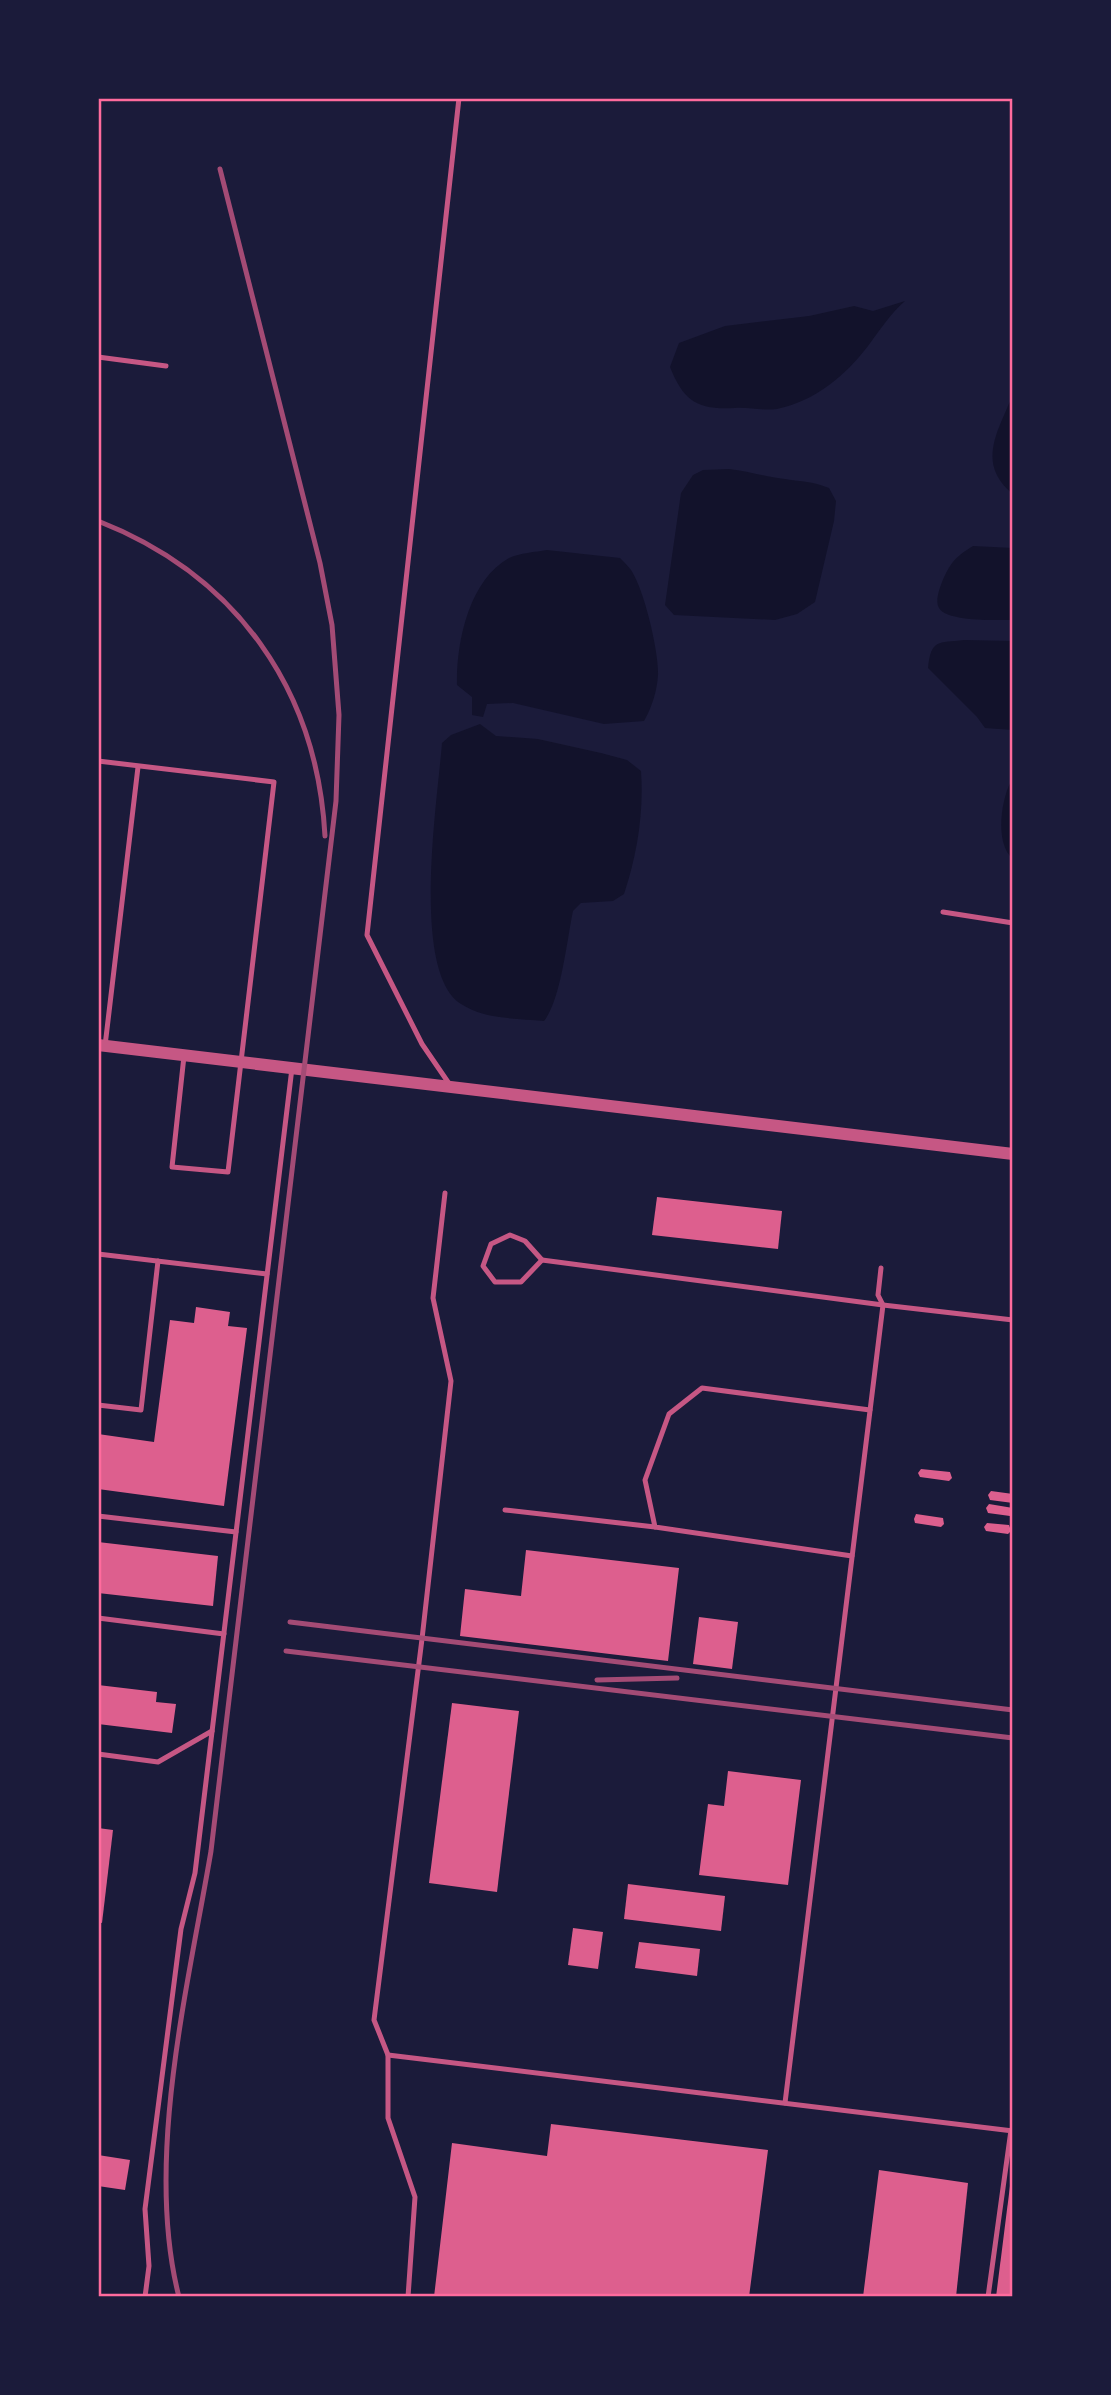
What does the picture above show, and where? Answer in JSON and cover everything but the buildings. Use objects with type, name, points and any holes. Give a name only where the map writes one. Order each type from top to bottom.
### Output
[{"type":"street","points":[[102,1045],[1013,1154]]},
{"type":"lane","points":[[450,1085],[422,1044],[367,936],[459,98]]},
{"type":"lane","points":[[98,357],[166,366]]},
{"type":"lane","points":[[98,761],[274,782],[228,1172],[172,1167],[184,1056]]},
{"type":"lane","points":[[102,1045],[138,766]]},
{"type":"lane","points":[[943,912],[1013,923]]},
{"type":"lane","points":[[145,2297],[149,2266],[145,2209],[181,1929],[195,1873],[292,1067]]},
{"type":"lane","points":[[408,2297],[415,2197],[388,2118],[388,2055],[374,2020],[451,1381],[433,1298],[445,1193]]},
{"type":"lane","points":[[542,1260],[521,1282],[495,1282],[483,1266],[491,1244],[510,1235],[525,1241],[542,1260],[1013,1320]]},
{"type":"lane","points":[[98,1254],[267,1274]]},
{"type":"lane","points":[[98,1405],[141,1410],[158,1261]]},
{"type":"lane","points":[[785,2103],[883,1305],[878,1296],[881,1268]]},
{"type":"lane","points":[[655,1528],[645,1480],[669,1414],[702,1388],[870,1410]]},
{"type":"lane","points":[[505,1510],[852,1556]]},
{"type":"lane","points":[[98,1516],[236,1532]]},
{"type":"lane","points":[[98,1618],[225,1633]]},
{"type":"lane","points":[[98,1754],[158,1762],[212,1731]]},
{"type":"lane","points":[[388,2055],[1012,2131],[988,2297]]},
{"type":"shaded area","points":[[905,301],[839,377],[804,400],[777,409],[702,405],[687,396],[670,367],[679,343],[725,326],[809,316],[854,306],[873,311]]},
{"type":"shaded area","points":[[1013,394],[1013,494],[995,470],[993,458],[997,433]]},
{"type":"shaded area","points":[[729,469],[823,486],[829,488],[836,501],[834,521],[815,602],[797,614],[775,620],[674,615],[665,605],[681,493],[693,475],[703,470]]},
{"type":"shaded area","points":[[973,546],[1013,548],[1013,620],[962,618],[944,613],[939,608],[938,595],[948,570],[957,557]]},
{"type":"shaded area","points":[[547,550],[620,558],[631,570],[646,606],[658,665],[652,705],[644,721],[604,724],[513,703],[487,704],[483,717],[472,715],[472,697],[457,685],[457,668],[462,632],[475,597],[495,568],[509,558]]},
{"type":"shaded area","points":[[964,640],[1013,641],[1013,730],[985,728],[928,668],[931,652],[937,644]]},
{"type":"shaded area","points":[[480,724],[496,736],[538,739],[601,753],[627,760],[641,771],[638,834],[624,894],[613,901],[581,903],[573,911],[563,969],[555,999],[544,1021],[491,1016],[461,1004],[445,986],[436,957],[431,882],[442,743],[451,735]]},
{"type":"shaded area","points":[[1013,778],[1013,859],[1003,843],[1001,820],[1005,796]]},
{"type":"railway","points":[[179,2297],[169,2244],[166,2189],[173,2074],[211,1851],[336,801],[339,715],[332,625],[320,563],[220,169]]},
{"type":"railway","points":[[98,521],[147,544],[191,572],[228,606],[260,644],[286,686],[306,732],[319,782],[325,836]]},
{"type":"railway","points":[[290,1622],[1013,1710]]},
{"type":"railway","points":[[286,1651],[1013,1738]]},
{"type":"railway","points":[[597,1680],[677,1678]]}]
